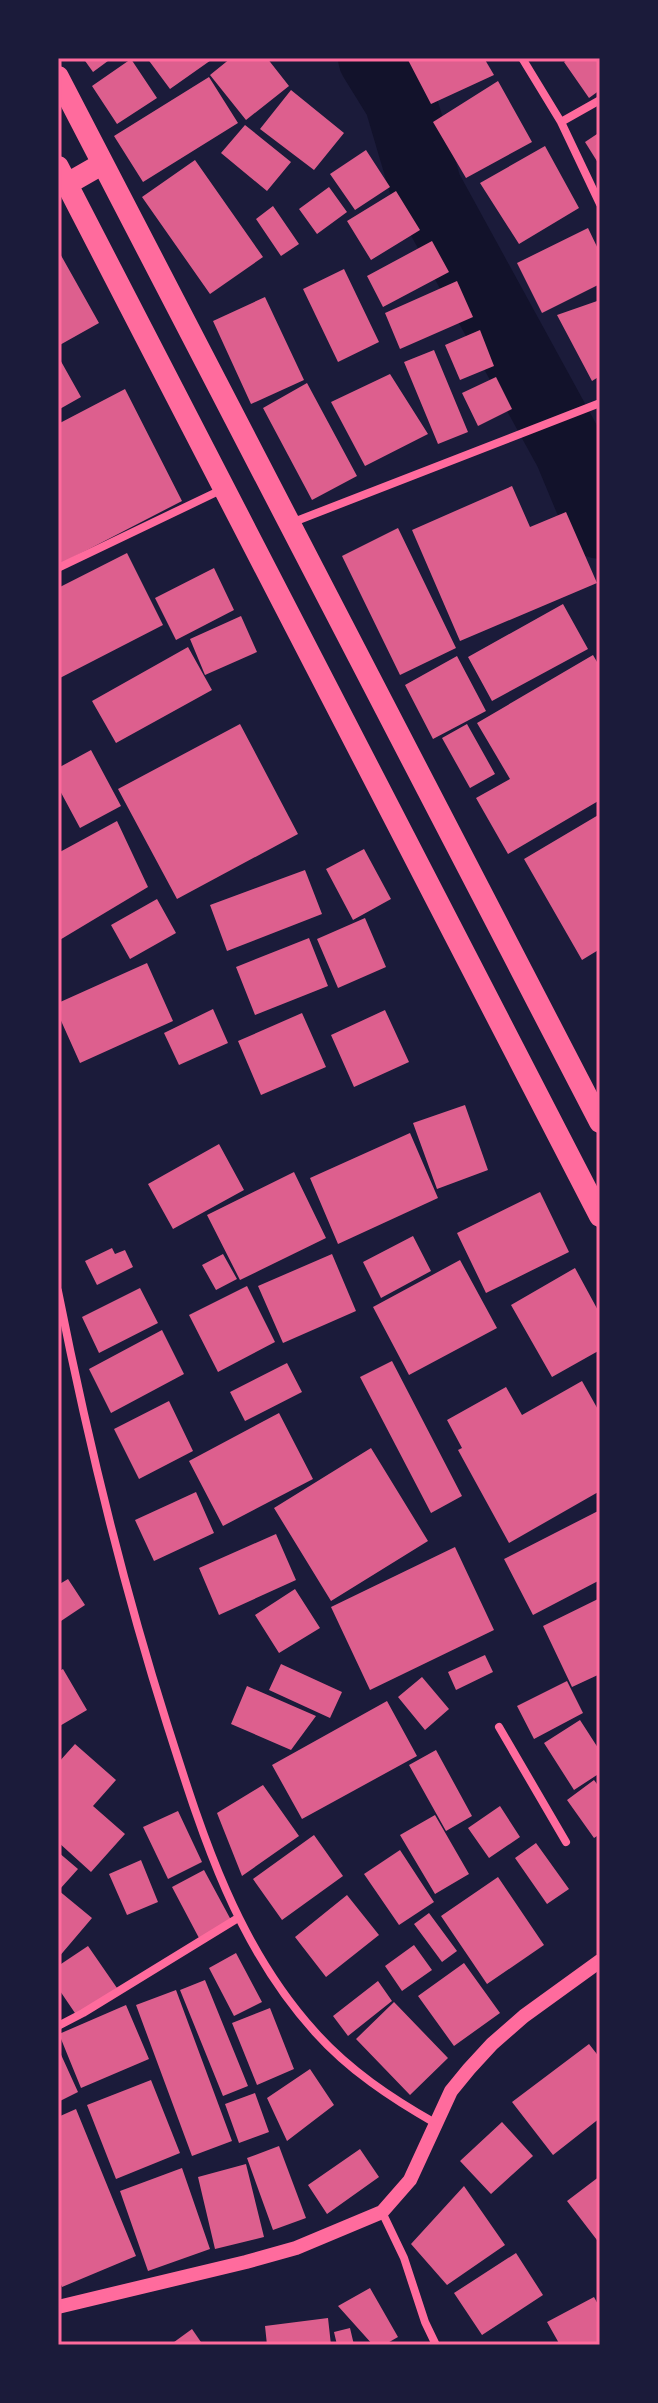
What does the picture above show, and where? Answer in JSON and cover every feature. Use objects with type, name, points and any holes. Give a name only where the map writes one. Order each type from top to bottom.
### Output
[{"type":"highway","points":[[58,77],[600,1122]]},
{"type":"highway","points":[[102,164],[62,176],[600,1216]]},
{"type":"street","points":[[522,58],[561,122],[600,204]]},
{"type":"street","points":[[561,122],[600,100]]},
{"type":"street","points":[[288,524],[597,404]]},
{"type":"street","points":[[58,568],[223,489]]},
{"type":"street","points":[[58,1291],[134,1618],[191,1800],[215,1867],[238,1918],[260,1959],[313,2031],[354,2070],[401,2104],[435,2123]]},
{"type":"street","points":[[58,1348],[69,1347]]},
{"type":"street","points":[[499,1727],[566,1842]]},
{"type":"street","points":[[58,2026],[238,1918]]},
{"type":"street","points":[[58,2307],[169,2283],[259,2259],[307,2244],[382,2212],[410,2180],[451,2091],[492,2044],[524,2016],[600,1961]]},
{"type":"street","points":[[382,2212],[404,2258],[436,2345]]},
{"type":"building","points":[[83,58],[112,58],[93,72]]},
{"type":"building","points":[[147,58],[214,58],[170,89]]},
{"type":"building","points":[[231,58],[267,58],[289,86],[246,120],[210,75]]},
{"type":"building","points":[[407,58],[484,58],[494,75],[431,104]]},
{"type":"building","points":[[570,58],[600,58],[600,90],[589,98],[564,62]]},
{"type":"building","points":[[131,59],[157,98],[117,124],[92,86]]},
{"type":"building","points":[[209,77],[238,123],[143,182],[114,136]]},
{"type":"building","points":[[498,81],[532,142],[466,178],[433,122]]},
{"type":"building","points":[[291,90],[344,133],[314,170],[260,129]]},
{"type":"building","points":[[245,125],[291,162],[267,191],[221,153]]},
{"type":"building","points":[[600,132],[600,166],[585,142]]},
{"type":"building","points":[[545,146],[579,208],[519,244],[480,183]]},
{"type":"building","points":[[366,150],[390,187],[355,210],[330,174]]},
{"type":"building","points":[[195,160],[263,257],[210,294],[142,197]]},
{"type":"building","points":[[329,187],[347,212],[317,234],[299,209]]},
{"type":"building","points":[[396,191],[420,230],[371,260],[347,221]]},
{"type":"building","points":[[273,206],[299,244],[281,256],[256,219]]},
{"type":"building","points":[[588,228],[600,253],[600,284],[542,313],[517,263]]},
{"type":"building","points":[[432,241],[449,272],[383,307],[367,276]]},
{"type":"building","points":[[58,250],[99,323],[58,346]]},
{"type":"building","points":[[344,269],[379,342],[338,362],[303,289]]},
{"type":"building","points":[[457,281],[473,317],[400,349],[385,313]]},
{"type":"building","points":[[265,297],[304,380],[251,404],[213,321]]},
{"type":"building","points":[[600,300],[600,376],[592,381],[557,315]]},
{"type":"building","points":[[480,330],[494,366],[460,380],[445,345]]},
{"type":"building","points":[[434,350],[468,432],[438,444],[404,362]]},
{"type":"building","points":[[58,356],[81,397],[58,410]]},
{"type":"building","points":[[390,374],[428,434],[365,466],[331,402]]},
{"type":"building","points":[[496,377],[512,409],[478,426],[462,393]]},
{"type":"building","points":[[307,383],[357,476],[312,500],[263,408]]},
{"type":"building","points":[[125,389],[182,501],[58,565],[58,424]]},
{"type":"building","points":[[512,486],[530,527],[566,512],[597,583],[460,641],[412,530]]},
{"type":"building","points":[[398,528],[456,648],[400,675],[342,556]]},
{"type":"building","points":[[127,553],[163,625],[58,679],[58,588]]},
{"type":"building","points":[[214,568],[234,610],[176,640],[155,598]]},
{"type":"building","points":[[563,604],[588,649],[492,701],[468,657]]},
{"type":"building","points":[[241,616],[257,652],[205,675],[190,639]]},
{"type":"building","points":[[188,647],[212,690],[116,743],[92,701]]},
{"type":"building","points":[[593,655],[600,667],[600,800],[508,854],[476,798],[510,779],[477,723]]},
{"type":"building","points":[[457,656],[486,711],[433,739],[405,685]]},
{"type":"building","points":[[240,724],[298,834],[177,899],[118,789]]},
{"type":"building","points":[[467,724],[495,774],[470,788],[442,738]]},
{"type":"building","points":[[91,750],[121,806],[80,828],[58,787],[58,768]]},
{"type":"building","points":[[600,814],[600,949],[582,960],[524,859]]},
{"type":"building","points":[[117,821],[148,887],[58,941],[58,853]]},
{"type":"building","points":[[364,849],[391,899],[353,920],[326,869]]},
{"type":"building","points":[[305,870],[322,914],[227,951],[210,905]]},
{"type":"building","points":[[157,899],[176,933],[130,959],[111,925]]},
{"type":"building","points":[[365,918],[386,967],[338,988],[317,939]]},
{"type":"building","points":[[309,938],[328,986],[255,1015],[236,967]]},
{"type":"building","points":[[147,963],[173,1021],[80,1063],[58,1014],[58,1003]]},
{"type":"building","points":[[213,1009],[228,1043],[179,1065],[164,1033]]},
{"type":"building","points":[[385,1010],[409,1062],[354,1087],[331,1035]]},
{"type":"building","points":[[302,1013],[326,1067],[261,1095],[238,1041]]},
{"type":"building","points":[[465,1105],[488,1170],[437,1189],[413,1123]]},
{"type":"building","points":[[410,1133],[438,1198],[338,1244],[310,1178]]},
{"type":"building","points":[[219,1144],[244,1190],[173,1229],[148,1184]]},
{"type":"building","points":[[294,1172],[326,1238],[240,1280],[207,1215]]},
{"type":"building","points":[[540,1192],[569,1252],[486,1293],[457,1233]]},
{"type":"building","points":[[413,1236],[431,1271],[381,1298],[363,1262]]},
{"type":"building","points":[[112,1248],[115,1254],[125,1250],[133,1267],[97,1285],[85,1261]]},
{"type":"building","points":[[223,1254],[237,1279],[216,1290],[202,1265]]},
{"type":"building","points":[[332,1254],[356,1311],[283,1343],[258,1286]]},
{"type":"building","points":[[460,1260],[497,1328],[409,1375],[373,1307]]},
{"type":"building","points":[[575,1268],[600,1314],[600,1350],[552,1377],[511,1305]]},
{"type":"building","points":[[247,1286],[275,1342],[218,1372],[189,1315]]},
{"type":"building","points":[[140,1288],[158,1323],[99,1353],[82,1317]]},
{"type":"building","points":[[162,1330],[184,1374],[111,1413],[89,1369]]},
{"type":"building","points":[[392,1361],[462,1496],[431,1513],[360,1377]]},
{"type":"building","points":[[287,1363],[302,1392],[245,1421],[230,1392]]},
{"type":"building","points":[[582,1381],[600,1413],[600,1491],[509,1543],[458,1450],[462,1448],[447,1420],[506,1387],[522,1415]]},
{"type":"building","points":[[169,1401],[193,1451],[139,1479],[114,1429]]},
{"type":"building","points":[[279,1413],[313,1479],[223,1526],[189,1461]]},
{"type":"building","points":[[371,1448],[428,1541],[331,1601],[274,1508]]},
{"type":"building","points":[[196,1492],[214,1533],[154,1561],[135,1520]]},
{"type":"building","points":[[600,1510],[600,1580],[533,1615],[504,1559]]},
{"type":"building","points":[[276,1534],[296,1580],[219,1615],[199,1568]]},
{"type":"building","points":[[455,1547],[494,1630],[370,1690],[331,1607]]},
{"type":"building","points":[[68,1579],[85,1605],[58,1623],[58,1585]]},
{"type":"building","points":[[295,1589],[320,1628],[279,1653],[255,1615]]},
{"type":"building","points":[[600,1598],[600,1674],[572,1687],[543,1626]]},
{"type":"building","points":[[485,1655],[493,1672],[456,1690],[448,1672]]},
{"type":"building","points":[[281,1664],[342,1692],[330,1718],[269,1690]]},
{"type":"building","points":[[63,1669],[87,1710],[58,1727],[58,1672]]},
{"type":"building","points":[[422,1677],[449,1709],[425,1730],[398,1697]]},
{"type":"building","points":[[567,1681],[583,1713],[534,1739],[517,1706]]},
{"type":"building","points":[[247,1686],[316,1716],[291,1750],[231,1724]]},
{"type":"building","points":[[387,1701],[417,1756],[302,1819],[272,1765]]},
{"type":"building","points":[[580,1720],[600,1751],[600,1773],[574,1790],[544,1743]]},
{"type":"building","points":[[75,1744],[116,1780],[93,1806],[125,1834],[91,1872],[58,1842],[58,1763]]},
{"type":"building","points":[[436,1750],[472,1816],[446,1831],[409,1765]]},
{"type":"building","points":[[594,1780],[600,1788],[600,1834],[594,1838],[567,1800]]},
{"type":"building","points":[[263,1785],[299,1836],[242,1876],[217,1813]]},
{"type":"building","points":[[500,1806],[520,1837],[489,1858],[468,1828]]},
{"type":"building","points":[[178,1811],[202,1862],[168,1879],[143,1827]]},
{"type":"building","points":[[435,1815],[469,1874],[435,1894],[400,1835]]},
{"type":"building","points":[[314,1835],[343,1876],[282,1920],[253,1879]]},
{"type":"building","points":[[536,1843],[569,1889],[547,1904],[515,1858]]},
{"type":"building","points":[[400,1850],[434,1902],[399,1925],[364,1874]]},
{"type":"building","points":[[58,1852],[78,1869],[60,1889],[58,1888]]},
{"type":"building","points":[[141,1860],[158,1902],[127,1915],[109,1874]]},
{"type":"building","points":[[204,1870],[231,1920],[199,1938],[172,1887]]},
{"type":"building","points":[[498,1877],[544,1945],[487,1984],[441,1916]]},
{"type":"building","points":[[58,1890],[92,1918],[58,1958]]},
{"type":"building","points":[[347,1895],[379,1935],[326,1977],[295,1937]]},
{"type":"building","points":[[429,1913],[457,1951],[442,1962],[414,1924]]},
{"type":"building","points":[[414,1945],[432,1970],[402,1991],[385,1966]]},
{"type":"building","points":[[88,1946],[117,1988],[77,2016],[58,1988],[58,1966]]},
{"type":"building","points":[[236,1953],[262,2002],[234,2016],[209,1968]]},
{"type":"building","points":[[464,1963],[500,2013],[454,2046],[418,1996]]},
{"type":"building","points":[[205,1980],[248,2086],[223,2096],[180,1990]]},
{"type":"building","points":[[378,1981],[392,2001],[348,2036],[333,2016]]},
{"type":"building","points":[[176,1990],[232,2141],[192,2156],[136,2005]]},
{"type":"building","points":[[394,2002],[448,2058],[410,2095],[356,2039]]},
{"type":"building","points":[[126,2005],[149,2059],[81,2088],[59,2034]]},
{"type":"building","points":[[270,2008],[294,2069],[257,2085],[232,2023]]},
{"type":"building","points":[[589,2044],[600,2058],[600,2118],[553,2155],[512,2102]]},
{"type":"building","points":[[58,2048],[78,2092],[58,2102]]},
{"type":"building","points":[[310,2069],[334,2105],[287,2141],[267,2098]]},
{"type":"building","points":[[151,2080],[180,2153],[116,2179],[87,2105]]},
{"type":"building","points":[[255,2093],[269,2132],[239,2143],[225,2104]]},
{"type":"building","points":[[76,2109],[136,2256],[62,2287],[58,2278],[58,2117]]},
{"type":"building","points":[[502,2122],[533,2156],[491,2194],[460,2161]]},
{"type":"building","points":[[279,2146],[306,2218],[273,2230],[247,2158]]},
{"type":"building","points":[[360,2149],[379,2177],[327,2214],[308,2185]]},
{"type":"building","points":[[246,2164],[264,2237],[215,2249],[198,2177]]},
{"type":"building","points":[[182,2168],[210,2249],[148,2271],[120,2191]]},
{"type":"building","points":[[600,2176],[600,2244],[567,2201]]},
{"type":"building","points":[[464,2186],[505,2245],[447,2285],[411,2244]]},
{"type":"building","points":[[516,2253],[543,2295],[482,2335],[454,2293]]},
{"type":"building","points":[[370,2288],[398,2337],[384,2345],[373,2345],[338,2306]]},
{"type":"building","points":[[594,2297],[600,2308],[600,2345],[560,2345],[547,2322]]},
{"type":"building","points":[[328,2318],[331,2345],[267,2345],[265,2326]]},
{"type":"building","points":[[350,2328],[354,2345],[337,2345],[334,2332]]},
{"type":"building","points":[[192,2329],[203,2345],[170,2345]]},
{"type":"waterway","points":[[374,58],[400,100],[426,188],[570,451],[600,523]]}]
